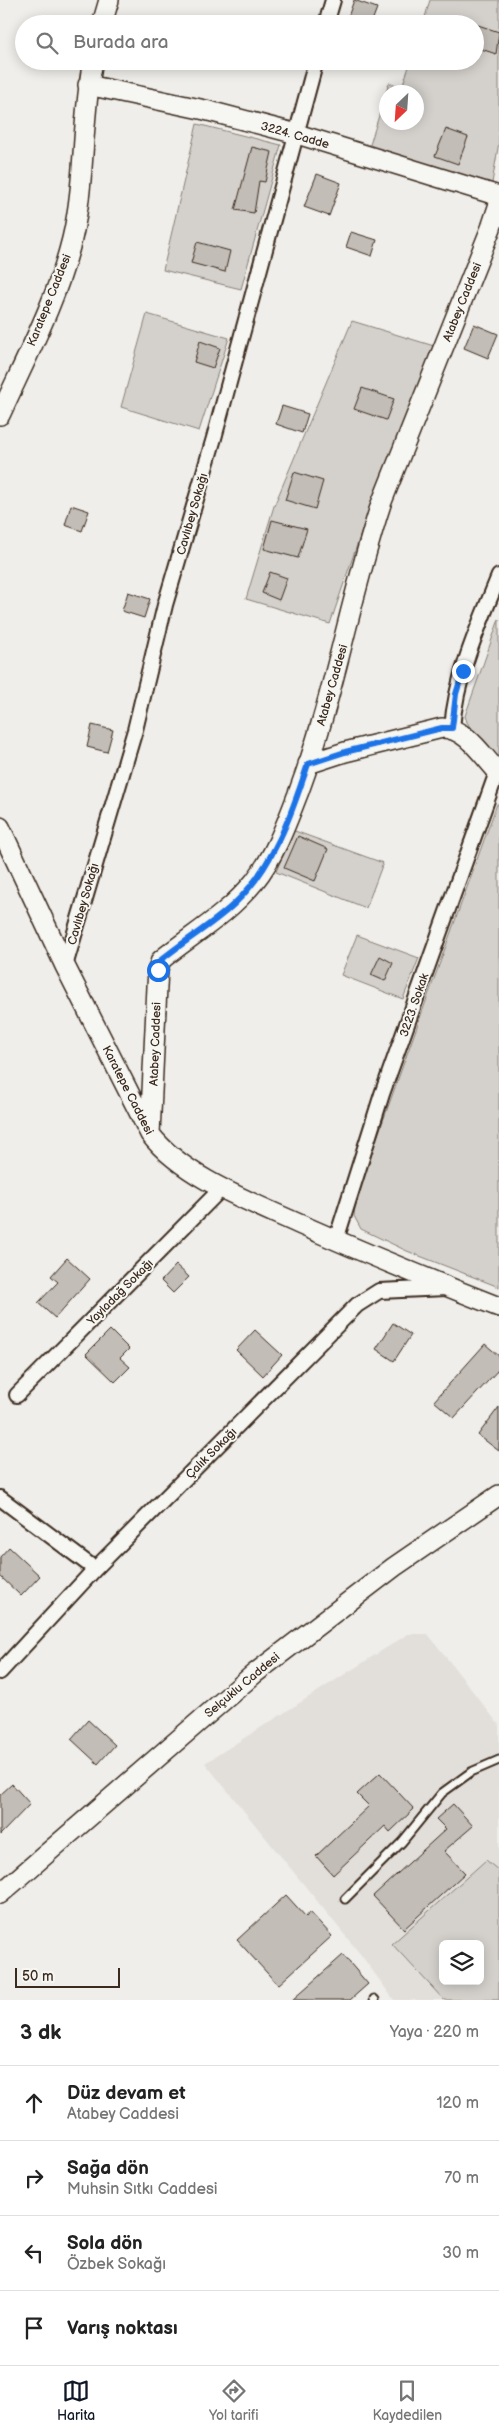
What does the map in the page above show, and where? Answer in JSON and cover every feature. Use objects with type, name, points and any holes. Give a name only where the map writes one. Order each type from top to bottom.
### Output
[{"type":"street","points":[[105,15],[109,0]]},
{"type":"street","points":[[329,15],[333,0]]},
{"type":"street","name":"Karatepe Caddesi","points":[[0,415],[57,286],[72,239],[80,189],[88,85],[91,70]]},
{"type":"street","name":"Cavlıbey Sokağı","points":[[65,966],[135,730],[165,605],[298,134],[314,70]]},
{"type":"street","name":"3224. Cadde","points":[[88,85],[205,110],[298,134],[499,196]]},
{"type":"street","name":"Atabey Caddesi","points":[[150,1134],[156,987],[161,960],[224,913],[255,880],[282,835],[308,764],[344,643],[368,542],[381,504],[499,204]]},
{"type":"street","points":[[452,728],[456,694],[463,671],[499,576]]},
{"type":"street","points":[[308,764],[378,744],[442,728],[452,728],[470,742],[498,773]]},
{"type":"street","name":"3223. Sokak","points":[[336,1240],[382,1094],[498,773]]},
{"type":"street","name":"Karatepe Caddesi","points":[[0,828],[65,966],[150,1134],[172,1156],[222,1188],[336,1240],[499,1308]]},
{"type":"street","name":"Yayladağ Sokağı","points":[[17,1396],[222,1188]]},
{"type":"street","name":"Çalık Sokağı","points":[[0,1672],[95,1569],[362,1301],[379,1291],[450,1288]]},
{"type":"street","name":"Selçuklu Caddesi","points":[[0,1894],[254,1674],[394,1567],[499,1495]]},
{"type":"street","points":[[0,1498],[95,1569]]},
{"type":"lane","points":[[345,1899],[402,1842],[442,1793],[471,1772],[499,1760]]},
{"type":"shaded area","points":[[430,0],[499,0],[499,142],[492,183],[369,148],[379,116],[379,130],[424,130],[424,85],[403,85],[408,70],[484,70],[484,15],[426,15]]},
{"type":"shaded area","points":[[197,124],[281,145],[241,289],[163,270]]},
{"type":"shaded area","points":[[147,314],[229,338],[199,431],[121,407]]},
{"type":"shaded area","points":[[352,321],[434,346],[374,495],[330,624],[246,599],[274,506]]},
{"type":"shaded area","points":[[499,619],[499,757],[474,733],[465,716]]},
{"type":"shaded area","points":[[497,804],[499,804],[499,1287],[407,1251],[361,1229],[354,1216],[356,1196]]},
{"type":"shaded area","points":[[292,830],[383,863],[366,908],[276,872]]},
{"type":"shaded area","points":[[357,935],[419,958],[403,999],[341,975]]},
{"type":"shaded area","points":[[408,1634],[428,1634],[499,1725],[499,2000],[394,2000],[361,1955],[205,1763]]},
{"type":"shaded area","points":[[486,1860],[499,1871],[499,2000],[444,2000],[392,1944]]},
{"type":"building","points":[[354,0],[377,8],[374,15],[349,15]]},
{"type":"building","points":[[484,27],[499,32],[496,54],[484,50]]},
{"type":"building","points":[[446,129],[468,137],[458,164],[435,156]]},
{"type":"building","points":[[252,147],[272,152],[265,182],[259,181],[254,213],[235,210]]},
{"type":"building","points":[[317,174],[341,183],[329,216],[304,207]]},
{"type":"building","points":[[351,232],[377,240],[372,256],[346,247]]},
{"type":"building","points":[[197,242],[230,251],[225,272],[191,263]]},
{"type":"building","points":[[474,324],[498,334],[488,358],[464,348]]},
{"type":"building","points":[[200,341],[220,348],[213,368],[194,362]]},
{"type":"building","points":[[362,388],[394,399],[386,420],[354,409]]},
{"type":"building","points":[[282,406],[308,414],[302,433],[276,424]]},
{"type":"building","points":[[294,472],[323,481],[315,509],[285,500]]},
{"type":"building","points":[[71,505],[89,511],[82,531],[65,525]]},
{"type":"building","points":[[272,520],[307,529],[298,558],[264,549]]},
{"type":"building","points":[[270,572],[287,578],[279,600],[262,593]]},
{"type":"building","points":[[128,592],[150,599],[144,618],[122,611]]},
{"type":"building","points":[[92,725],[113,730],[107,752],[87,747]]},
{"type":"building","points":[[298,836],[328,849],[315,881],[284,868]]},
{"type":"building","points":[[380,956],[393,963],[385,981],[371,975]]},
{"type":"building","points":[[67,1258],[90,1279],[55,1318],[38,1303],[58,1282],[51,1276]]},
{"type":"building","points":[[176,1265],[189,1277],[173,1293],[161,1281]]},
{"type":"building","points":[[393,1323],[411,1335],[394,1361],[376,1349]]},
{"type":"building","points":[[110,1330],[129,1349],[120,1358],[130,1367],[115,1382],[86,1354]]},
{"type":"building","points":[[255,1330],[282,1355],[263,1376],[236,1350]]},
{"type":"building","points":[[485,1344],[499,1356],[499,1369],[454,1418],[434,1401]]},
{"type":"building","points":[[499,1407],[499,1451],[478,1435]]},
{"type":"building","points":[[9,1547],[40,1576],[21,1596],[0,1576],[0,1557]]},
{"type":"building","points":[[88,1720],[115,1745],[98,1764],[71,1739]]},
{"type":"building","points":[[380,1773],[414,1809],[390,1832],[385,1826],[333,1875],[316,1856],[369,1806],[357,1794]]},
{"type":"building","points":[[12,1784],[30,1804],[0,1835],[0,1795]]},
{"type":"building","points":[[453,1804],[473,1826],[444,1851],[465,1873],[404,1929],[373,1896],[446,1829],[436,1819]]},
{"type":"building","points":[[286,1895],[306,1917],[310,1912],[332,1936],[278,1985],[237,1940]]},
{"type":"building","points":[[343,1955],[368,1984],[350,2000],[292,2000]]},
{"type":"route","points":[[158,970],[161,960],[219,918],[236,903],[255,880],[282,835],[308,764],[345,752],[442,728],[452,728],[456,694],[463,671]]}]
